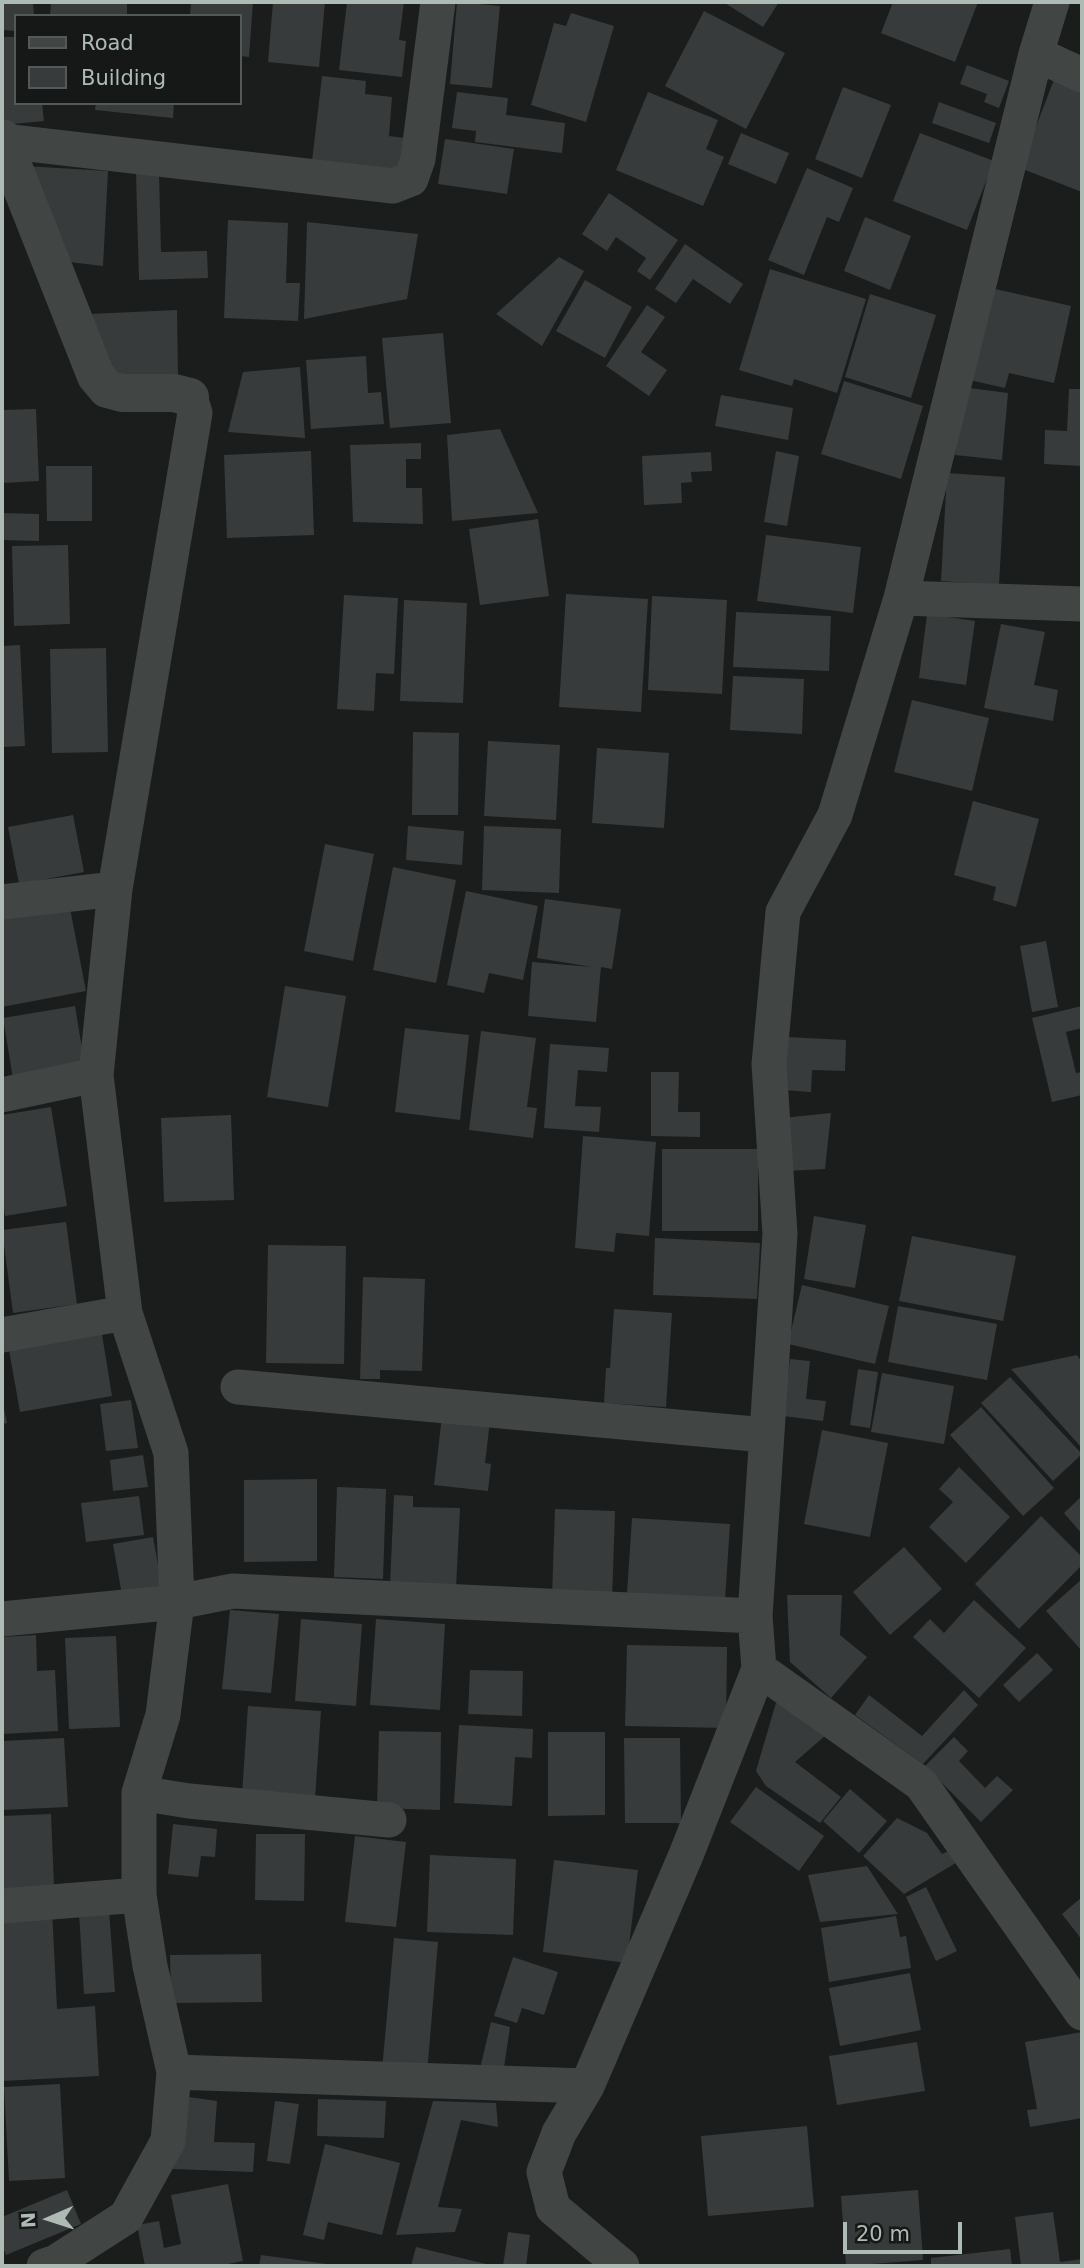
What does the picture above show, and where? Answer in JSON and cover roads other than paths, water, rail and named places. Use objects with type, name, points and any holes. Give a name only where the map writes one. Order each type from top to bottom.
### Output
[{"type":"street","points":[[44,2266],[56,2262],[126,2217],[168,2141],[174,2073],[150,1966],[139,1895],[139,1793],[163,1715],[177,1602],[171,1453],[125,1313],[96,1075],[115,889],[195,413],[190,397],[174,393],[122,393],[107,389],[96,376],[2,140],[393,187],[411,179],[418,159],[438,2]]},
{"type":"street","points":[[622,2266],[553,2208],[544,2172],[559,2133],[587,2086],[686,1855],[759,1669],[755,1616],[780,1234],[769,1064],[783,912],[835,815],[901,598],[1036,54],[1052,2]]},
{"type":"street","points":[[1036,54],[1082,75]]},
{"type":"street","points":[[901,598],[1082,604]]},
{"type":"street","points":[[2,902],[115,889]]},
{"type":"street","points":[[2,1095],[96,1075]]},
{"type":"street","points":[[2,1335],[125,1313]]},
{"type":"street","points":[[238,1387],[765,1435]]},
{"type":"street","points":[[2,1619],[177,1602],[233,1591],[755,1616]]},
{"type":"street","points":[[759,1669],[921,1784],[1082,2013]]},
{"type":"street","points":[[139,1793],[189,1801],[389,1819]]},
{"type":"street","points":[[2,1906],[139,1895]]},
{"type":"street","points":[[174,2073],[587,2086]]}]
